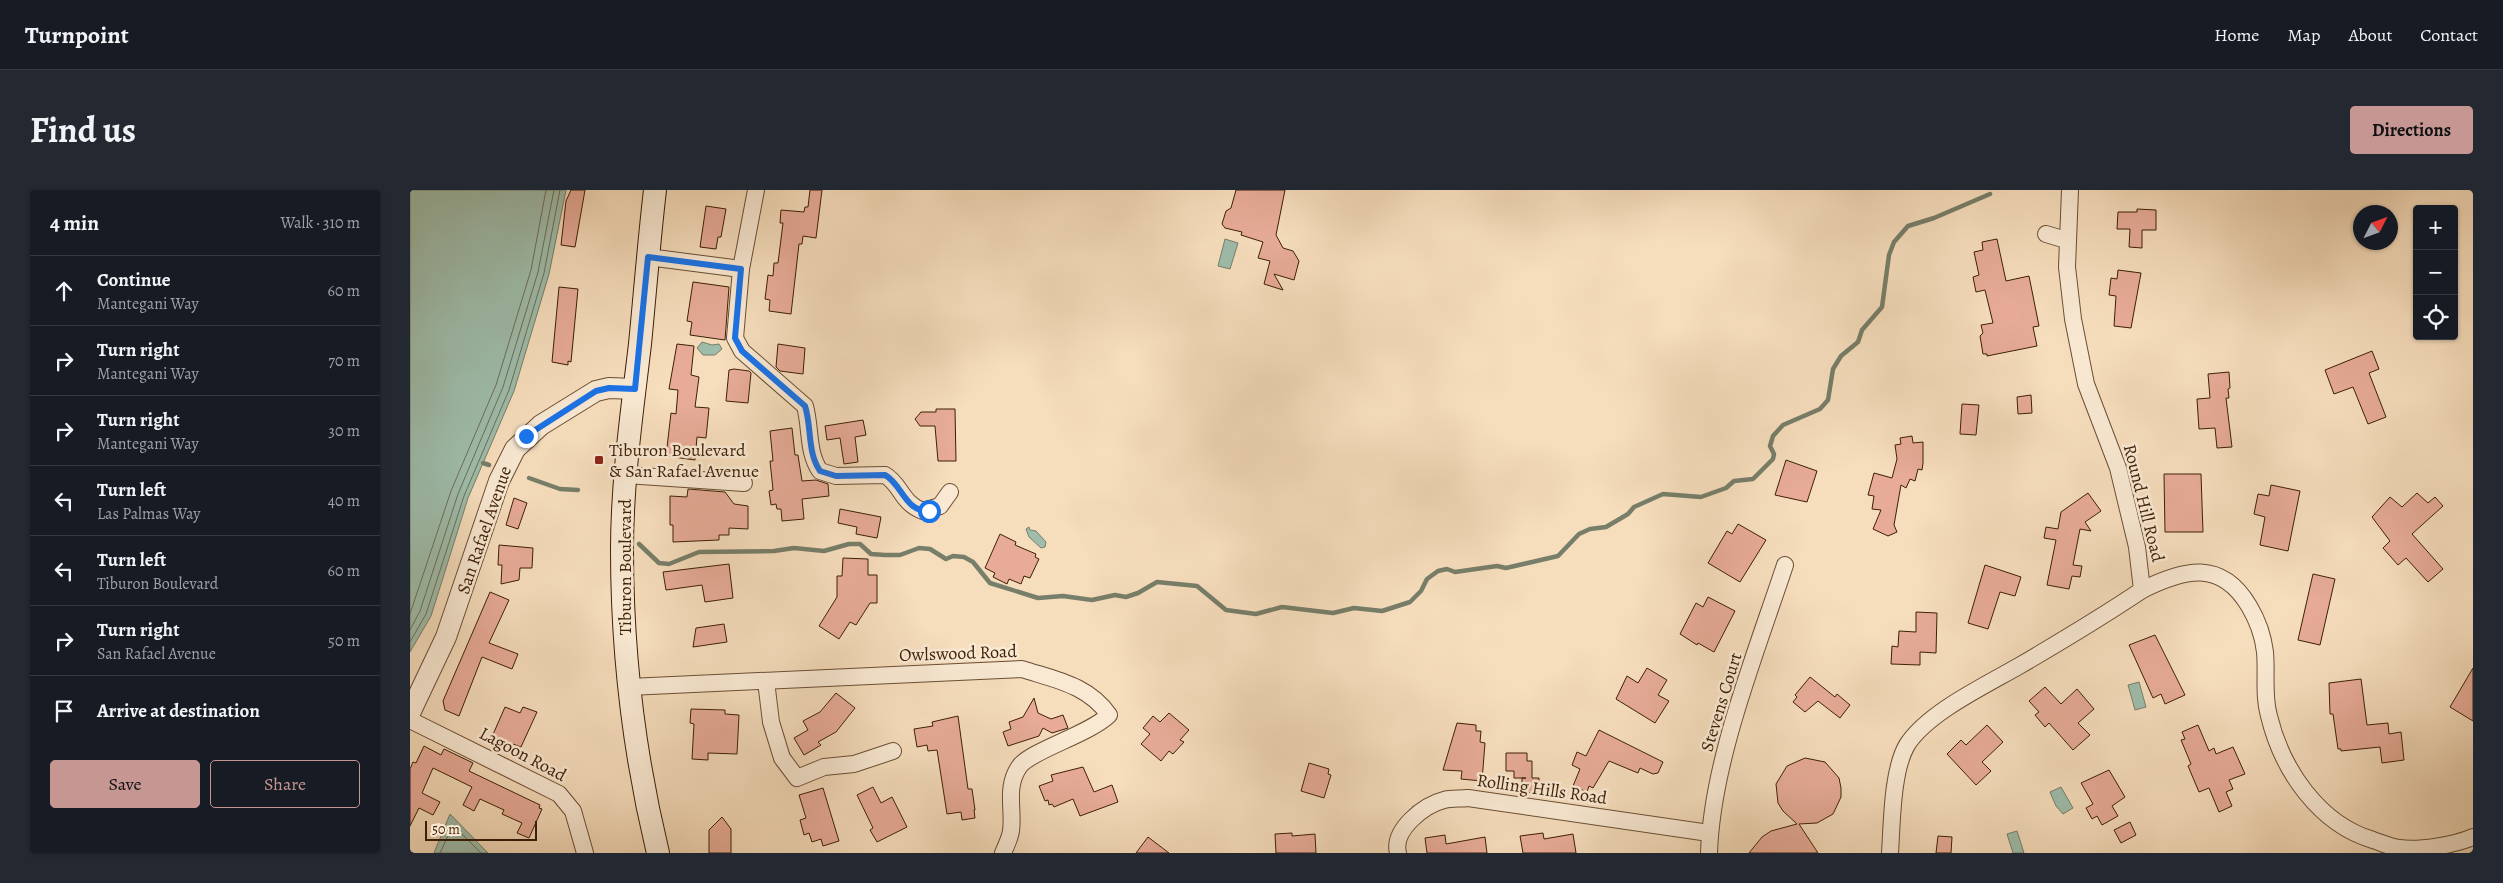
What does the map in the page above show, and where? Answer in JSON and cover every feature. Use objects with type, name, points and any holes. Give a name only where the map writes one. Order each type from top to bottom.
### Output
[{"type":"main road","name":"Tiburon Boulevard","points":[[655,190],[626,475],[622,566],[629,687],[641,778],[658,853]]},
{"type":"street","points":[[756,190],[741,269],[735,338],[742,351],[805,406],[812,458],[820,471],[836,476],[885,475],[890,478],[906,501],[924,511],[940,506],[950,492]]},
{"type":"street","name":"Round Hill Road","points":[[2070,190],[2066,240],[2073,320],[2086,384],[2118,468],[2137,547],[2142,590]]},
{"type":"street","points":[[2046,234],[2066,240]]},
{"type":"street","points":[[648,257],[741,269]]},
{"type":"street","name":"San Rafael Avenue","points":[[410,713],[446,636],[499,481],[515,449],[526,436],[541,425],[590,394],[609,388],[635,389]]},
{"type":"street","points":[[626,475],[744,483]]},
{"type":"street","name":"Stevens Court","points":[[1709,853],[1710,833],[1727,745],[1785,565]]},
{"type":"street","points":[[1890,853],[1896,780],[1907,745],[1923,727],[1977,689],[2100,618],[2142,590],[2163,580],[2193,572],[2221,576],[2242,594],[2255,617],[2263,638],[2265,654],[2264,685],[2269,716],[2284,758],[2305,791],[2331,820],[2365,838],[2399,848],[2440,846],[2473,837]]},
{"type":"street","name":"Owlswood Road","points":[[629,687],[1022,669],[1080,688],[1099,700],[1109,715],[1099,725],[1038,753],[1019,766],[1009,793],[1011,831],[1003,853]]},
{"type":"street","points":[[766,681],[772,722],[782,758],[797,778],[824,767],[854,764],[893,751]]},
{"type":"street","name":"Lagoon Road","points":[[410,720],[547,786],[559,794],[573,812],[585,853]]},
{"type":"street","name":"Rolling Hills Road","points":[[1398,853],[1398,839],[1403,830],[1422,811],[1444,800],[1468,798],[1710,833]]},
{"type":"water","points":[[410,190],[566,190],[549,274],[514,391],[468,498],[431,616],[410,652]]},
{"type":"water","points":[[1225,239],[1238,243],[1230,269],[1218,266]]},
{"type":"water","points":[[702,342],[712,345],[719,344],[722,349],[715,355],[703,355],[697,348]]},
{"type":"water","points":[[1029,527],[1030,530],[1036,531],[1046,542],[1045,547],[1041,548],[1029,537],[1026,529]]},
{"type":"water","points":[[2139,682],[2146,707],[2135,710],[2128,685]]},
{"type":"water","points":[[2061,787],[2073,808],[2063,814],[2056,806],[2050,792]]},
{"type":"water","points":[[450,814],[488,853],[434,853]]},
{"type":"water","points":[[2017,831],[2024,853],[2013,853],[2007,834]]},
{"type":"building","points":[[571,190],[585,190],[575,247],[561,245],[566,201]]},
{"type":"building","points":[[810,190],[822,190],[816,238],[803,236],[802,244],[799,244],[791,314],[769,311],[770,300],[765,299],[768,275],[773,276],[774,263],[778,263],[783,223],[780,223],[781,210],[804,212],[805,207],[808,207]]},
{"type":"building","points":[[1236,190],[1285,190],[1276,235],[1283,248],[1293,251],[1299,261],[1294,280],[1274,274],[1283,290],[1264,284],[1270,261],[1258,258],[1263,242],[1241,235],[1242,232],[1225,228],[1222,224],[1226,211],[1231,208]]},
{"type":"building","points":[[706,206],[726,209],[721,237],[718,237],[716,249],[700,247]]},
{"type":"building","points":[[2137,209],[2156,210],[2156,230],[2142,230],[2142,248],[2129,247],[2130,229],[2117,229],[2118,212],[2137,212]]},
{"type":"building","points":[[1997,239],[2006,281],[2029,276],[2039,326],[2033,327],[2037,346],[1987,356],[1987,354],[1983,354],[1980,336],[1983,333],[1981,325],[1993,323],[1985,290],[1976,292],[1973,277],[1979,275],[1974,252],[1983,250],[1982,242]]},
{"type":"building","points":[[2118,270],[2141,273],[2131,328],[2114,326],[2116,296],[2109,295],[2111,278],[2117,279]]},
{"type":"building","points":[[693,282],[729,287],[725,340],[690,335],[692,322],[687,321]]},
{"type":"building","points":[[559,287],[578,289],[571,362],[568,361],[568,365],[552,362]]},
{"type":"building","points":[[677,344],[694,346],[691,375],[699,377],[695,407],[709,408],[706,438],[697,437],[695,460],[666,456],[671,413],[676,414],[678,390],[669,389]]},
{"type":"building","points":[[778,344],[805,348],[803,374],[780,371],[776,367]]},
{"type":"building","points":[[2372,351],[2379,369],[2369,373],[2386,417],[2368,424],[2353,387],[2334,394],[2325,370]]},
{"type":"building","points":[[734,369],[751,373],[748,403],[726,401],[729,370]]},
{"type":"building","points":[[2229,372],[2229,398],[2226,398],[2232,447],[2217,448],[2215,428],[2199,429],[2197,399],[2210,398],[2208,374]]},
{"type":"building","points":[[2031,395],[2032,413],[2018,414],[2017,397]]},
{"type":"building","points":[[1962,404],[1979,405],[1976,435],[1960,434]]},
{"type":"building","points":[[936,409],[955,409],[956,461],[938,461],[935,426],[920,426],[915,419],[921,412],[936,412]]},
{"type":"building","points":[[863,420],[866,435],[855,437],[858,462],[844,464],[840,438],[827,440],[825,426]]},
{"type":"building","points":[[792,428],[795,455],[798,455],[802,481],[816,480],[828,484],[829,496],[802,499],[804,519],[782,521],[781,509],[777,509],[776,504],[771,505],[769,491],[773,490],[770,461],[773,461],[770,431]]},
{"type":"building","points":[[1912,436],[1913,443],[1923,442],[1922,470],[1918,469],[1915,481],[1910,479],[1906,488],[1901,485],[1894,525],[1897,532],[1888,536],[1873,529],[1881,510],[1872,509],[1874,496],[1868,495],[1874,473],[1892,478],[1897,459],[1895,445],[1901,444],[1900,438]]},
{"type":"building","points":[[1786,460],[1817,471],[1807,502],[1775,495]]},
{"type":"building","points":[[2164,474],[2201,474],[2203,532],[2165,532]]},
{"type":"building","points":[[2271,485],[2300,491],[2288,551],[2260,545],[2265,517],[2254,514],[2258,494],[2269,496]]},
{"type":"building","points":[[688,489],[725,492],[734,504],[748,506],[748,529],[729,528],[729,535],[719,535],[719,540],[673,542],[673,525],[670,525],[670,496],[687,497]]},
{"type":"building","points":[[2088,493],[2101,511],[2085,522],[2091,531],[2080,529],[2073,565],[2082,566],[2080,577],[2072,576],[2069,589],[2047,585],[2056,540],[2044,538],[2046,527],[2058,529],[2061,512]]},
{"type":"building","points":[[2417,493],[2428,503],[2435,497],[2443,506],[2412,534],[2443,569],[2428,582],[2406,558],[2398,565],[2383,548],[2390,541],[2372,517],[2390,497],[2402,507]]},
{"type":"building","points":[[514,498],[527,503],[518,529],[506,525]]},
{"type":"building","points":[[840,509],[881,517],[877,538],[856,534],[857,527],[838,523]]},
{"type":"building","points":[[1738,524],[1766,540],[1740,582],[1708,563],[1727,531],[1732,534]]},
{"type":"building","points":[[1000,534],[1016,542],[1015,545],[1036,554],[1035,557],[1039,559],[1030,578],[1024,576],[1021,584],[1009,579],[1007,584],[993,577],[995,573],[985,568]]},
{"type":"building","points":[[499,545],[533,548],[532,568],[520,568],[519,580],[501,584],[502,565],[498,565]]},
{"type":"building","points":[[843,558],[868,559],[868,575],[877,575],[877,603],[870,603],[856,625],[850,622],[839,639],[819,626],[837,597],[837,576],[842,576]]},
{"type":"building","points":[[729,564],[733,598],[705,602],[702,585],[666,590],[663,572]]},
{"type":"building","points":[[1985,565],[2021,577],[2015,596],[2000,592],[1988,629],[1968,623]]},
{"type":"building","points":[[2313,574],[2335,579],[2320,645],[2298,640]]},
{"type":"building","points":[[490,592],[509,600],[489,643],[518,654],[512,669],[482,657],[459,716],[445,710],[443,701]]},
{"type":"building","points":[[1708,597],[1735,611],[1714,652],[1698,643],[1697,645],[1680,634],[1696,603],[1703,607]]},
{"type":"building","points":[[1916,612],[1937,613],[1936,653],[1920,652],[1920,665],[1891,664],[1892,646],[1898,647],[1899,631],[1916,632]]},
{"type":"building","points":[[724,624],[727,642],[693,647],[696,628]]},
{"type":"building","points":[[2155,635],[2185,695],[2165,704],[2161,694],[2153,698],[2129,645]]},
{"type":"building","points":[[1647,668],[1667,680],[1658,695],[1669,701],[1655,723],[1616,699],[1627,676],[1638,683]]},
{"type":"building","points":[[2473,668],[2473,721],[2450,707]]},
{"type":"building","points":[[1810,677],[1835,697],[1837,694],[1850,705],[1840,718],[1818,701],[1805,712],[1793,702],[1797,697],[1795,695]]},
{"type":"building","points":[[2361,679],[2367,725],[2388,723],[2389,734],[2401,732],[2404,760],[2382,763],[2380,747],[2341,751],[2341,749],[2338,749],[2333,714],[2330,714],[2329,683]]},
{"type":"building","points":[[2045,687],[2061,704],[2077,689],[2094,709],[2078,723],[2090,735],[2073,750],[2049,723],[2045,727],[2035,715],[2039,712],[2029,701]]},
{"type":"building","points":[[836,693],[855,708],[836,732],[818,742],[821,745],[804,755],[794,738],[808,730],[803,721],[820,712]]},
{"type":"building","points":[[1034,698],[1038,713],[1051,719],[1063,715],[1068,728],[1052,733],[1043,728],[1039,736],[1008,746],[1003,732],[1011,729],[1009,722],[1023,717]]},
{"type":"building","points":[[505,707],[520,713],[523,707],[537,712],[521,747],[513,744],[511,749],[491,739]]},
{"type":"building","points":[[691,709],[725,710],[725,714],[739,715],[737,754],[708,753],[708,760],[692,759],[694,724],[690,723]]},
{"type":"building","points":[[1169,713],[1189,730],[1180,740],[1184,742],[1173,754],[1169,751],[1161,761],[1141,744],[1150,734],[1143,728],[1153,716],[1160,722]]},
{"type":"building","points":[[958,716],[968,789],[972,789],[975,810],[975,818],[962,820],[961,812],[947,814],[937,750],[928,751],[927,745],[917,747],[914,729],[933,726],[932,722]]},
{"type":"building","points":[[1457,723],[1476,725],[1476,731],[1481,731],[1480,742],[1485,743],[1482,781],[1461,779],[1462,771],[1443,770]]},
{"type":"building","points":[[1987,725],[2003,742],[1982,762],[1991,771],[1976,785],[1947,754],[1961,740],[1966,745]]},
{"type":"building","points":[[2198,725],[2209,751],[2214,748],[2216,754],[2233,747],[2245,774],[2229,780],[2233,789],[2226,792],[2232,806],[2219,812],[2209,788],[2199,792],[2188,766],[2191,764],[2181,740],[2185,739],[2182,732]]},
{"type":"building","points":[[1599,730],[1663,762],[1658,773],[1653,774],[1640,768],[1638,773],[1609,761],[1593,788],[1589,786],[1587,792],[1573,786],[1580,769],[1572,765],[1577,752],[1586,756]]},
{"type":"building","points":[[424,746],[441,755],[444,749],[473,763],[469,771],[540,805],[539,808],[542,809],[529,838],[517,833],[522,823],[502,814],[504,810],[480,799],[474,811],[463,805],[472,787],[433,768],[422,793],[440,802],[433,815],[419,808],[410,826],[410,769],[413,762],[416,763]]},
{"type":"building","points":[[1506,753],[1527,753],[1527,761],[1532,761],[1532,778],[1539,778],[1539,792],[1522,793],[1522,778],[1514,778],[1514,771],[1506,771]]},
{"type":"building","points":[[1805,758],[1825,762],[1839,778],[1841,788],[1841,797],[1833,814],[1817,823],[1799,824],[1818,853],[1749,853],[1762,837],[1771,831],[1797,824],[1783,811],[1778,803],[1776,784],[1787,766]]},
{"type":"building","points":[[1309,763],[1329,769],[1328,774],[1331,775],[1324,798],[1301,791]]},
{"type":"building","points":[[1083,767],[1094,792],[1112,785],[1118,802],[1080,816],[1073,799],[1054,807],[1052,804],[1049,805],[1048,800],[1045,801],[1039,786],[1053,781],[1051,775]]},
{"type":"building","points":[[2109,770],[2125,797],[2112,806],[2118,816],[2102,825],[2097,816],[2092,819],[2086,808],[2093,804],[2081,783]]},
{"type":"building","points":[[873,787],[881,803],[892,797],[907,827],[877,842],[870,830],[873,828],[857,795]]},
{"type":"building","points":[[823,788],[839,841],[823,846],[821,839],[812,842],[809,833],[804,835],[800,820],[806,818],[799,795]]},
{"type":"building","points":[[722,817],[731,829],[731,853],[709,853],[709,830]]},
{"type":"building","points":[[2130,822],[2136,835],[2121,843],[2114,830]]},
{"type":"building","points":[[1292,833],[1292,836],[1315,834],[1316,853],[1276,853],[1275,834]]},
{"type":"building","points":[[1543,833],[1544,839],[1573,834],[1576,853],[1523,853],[1520,836]]},
{"type":"building","points":[[1445,835],[1446,844],[1485,837],[1487,853],[1427,853],[1425,838]]},
{"type":"building","points":[[1938,836],[1952,837],[1951,853],[1936,853]]},
{"type":"building","points":[[1148,837],[1169,853],[1136,853]]},
{"type":"waterway","points":[[639,544],[659,563],[669,564],[699,552],[774,551],[794,548],[824,551],[849,544],[860,544],[871,554],[900,555],[919,548],[930,549],[946,559],[953,556],[964,557],[973,562],[990,583],[1038,598],[1063,596],[1092,600],[1115,595],[1126,597],[1138,593],[1157,582],[1197,586],[1226,610],[1256,614],[1282,607],[1333,613],[1354,608],[1382,611],[1410,602],[1421,591],[1427,579],[1438,571],[1447,569],[1455,572],[1497,566],[1506,568],[1558,556],[1579,534],[1590,529],[1606,527],[1628,514],[1634,507],[1663,494],[1701,497],[1726,488],[1734,481],[1753,479],[1773,459],[1774,454],[1770,446],[1773,436],[1783,425],[1820,409],[1828,400],[1833,369],[1841,356],[1858,342],[1862,330],[1882,307],[1889,255],[1894,242],[1908,226],[1934,218],[1990,194]]},
{"type":"waterway","points":[[483,463],[489,465]]},
{"type":"waterway","points":[[529,478],[560,489],[578,490]]},
{"type":"place","name":"Tiburon Boulevard & San Rafael Avenue","points":[[599,460]]},
{"type":"route","points":[[526,436],[596,391],[609,388],[635,389],[648,257],[741,269],[735,338],[742,351],[805,406],[812,458],[820,471],[836,476],[885,475],[890,478],[906,501],[918,509],[929,511]]}]
